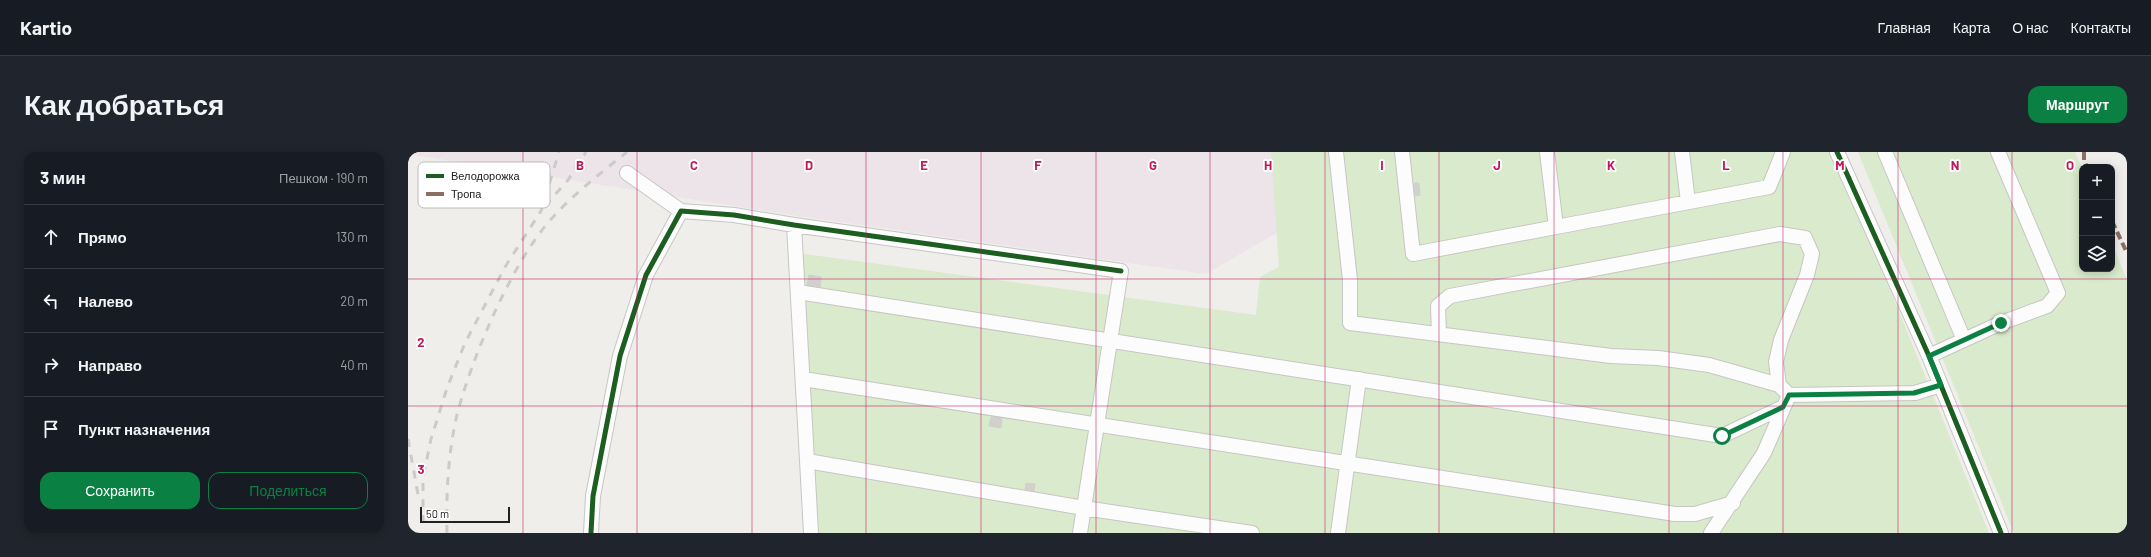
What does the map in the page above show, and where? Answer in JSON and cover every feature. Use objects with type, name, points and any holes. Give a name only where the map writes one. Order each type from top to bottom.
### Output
[{"type":"street","points":[[1336,152],[1350,280],[1350,323],[1611,356],[1658,358],[1709,365],[1784,396],[1914,393],[1941,385]]},
{"type":"street","points":[[1402,152],[1413,254],[1769,187],[1783,152]]},
{"type":"street","points":[[1547,152],[1556,227]]},
{"type":"street","points":[[1682,152],[1688,202]]},
{"type":"street","points":[[1837,152],[1929,356],[2001,533]]},
{"type":"street","points":[[1885,152],[1964,340]]},
{"type":"street","points":[[1929,356],[2001,323],[2047,306],[2058,293],[1998,152]]},
{"type":"street","points":[[627,173],[682,211],[734,215],[794,225],[1121,271],[1080,533]]},
{"type":"street","points":[[591,533],[592,496],[620,356],[646,275],[682,211]]},
{"type":"street","points":[[794,225],[811,533]]},
{"type":"street","points":[[1439,334],[1438,306],[1450,296],[1780,234],[1805,238],[1812,254],[1807,275],[1782,340],[1776,362],[1784,396],[1764,453],[1733,503],[1711,533]]},
{"type":"street","points":[[798,292],[1722,436],[1784,396]]},
{"type":"street","points":[[803,379],[1097,423],[1675,514],[1695,514],[1733,503]]},
{"type":"street","points":[[1338,533],[1359,379]]},
{"type":"street","points":[[807,461],[1084,508],[1252,533]]},
{"type":"shaded area","points":[[408,152],[1271,152],[1278,232],[1206,274],[791,215],[550,177],[550,162],[458,162],[408,154]]},
{"type":"green space","points":[[1271,152],[1834,152],[1989,533],[806,533],[790,252],[1256,315],[1260,277],[1279,267]]},
{"type":"green space","points":[[1858,152],[2075,152],[2080,164],[2079,164],[2079,272],[2115,272],[2115,250],[2127,280],[2127,533],[2014,533]]},
{"type":"building","points":[[1414,183],[1419,183],[1420,195],[1415,196]]},
{"type":"building","points":[[809,275],[821,277],[820,287],[807,285]]},
{"type":"building","points":[[991,417],[1002,418],[1001,428],[989,426]]},
{"type":"building","points":[[1026,483],[1035,484],[1034,491],[1025,489]]},
{"type":"railway","points":[[550,182],[559,152]]},
{"type":"railway","points":[[550,200],[568,180],[586,152]]},
{"type":"railway","points":[[447,533],[448,476],[456,419],[471,369],[495,312],[523,258],[554,216],[580,190],[627,152]]},
{"type":"railway","points":[[423,523],[423,478],[431,439],[447,388],[465,343],[505,267],[542,208]]},
{"type":"railway","points":[[408,439],[419,500]]},
{"type":"marked path","points":[[2084,152],[2086,164]]},
{"type":"marked path","points":[[2115,227],[2127,253]]},
{"type":"cycle path","points":[[1837,152],[1929,356],[2001,533]]},
{"type":"cycle path","points":[[591,533],[593,496],[620,356],[646,275],[681,211],[734,215],[794,225],[1121,271]]},
{"type":"route","points":[[1722,436],[1783,407],[1789,395],[1914,393],[1941,385],[1929,356],[2001,323]]}]
